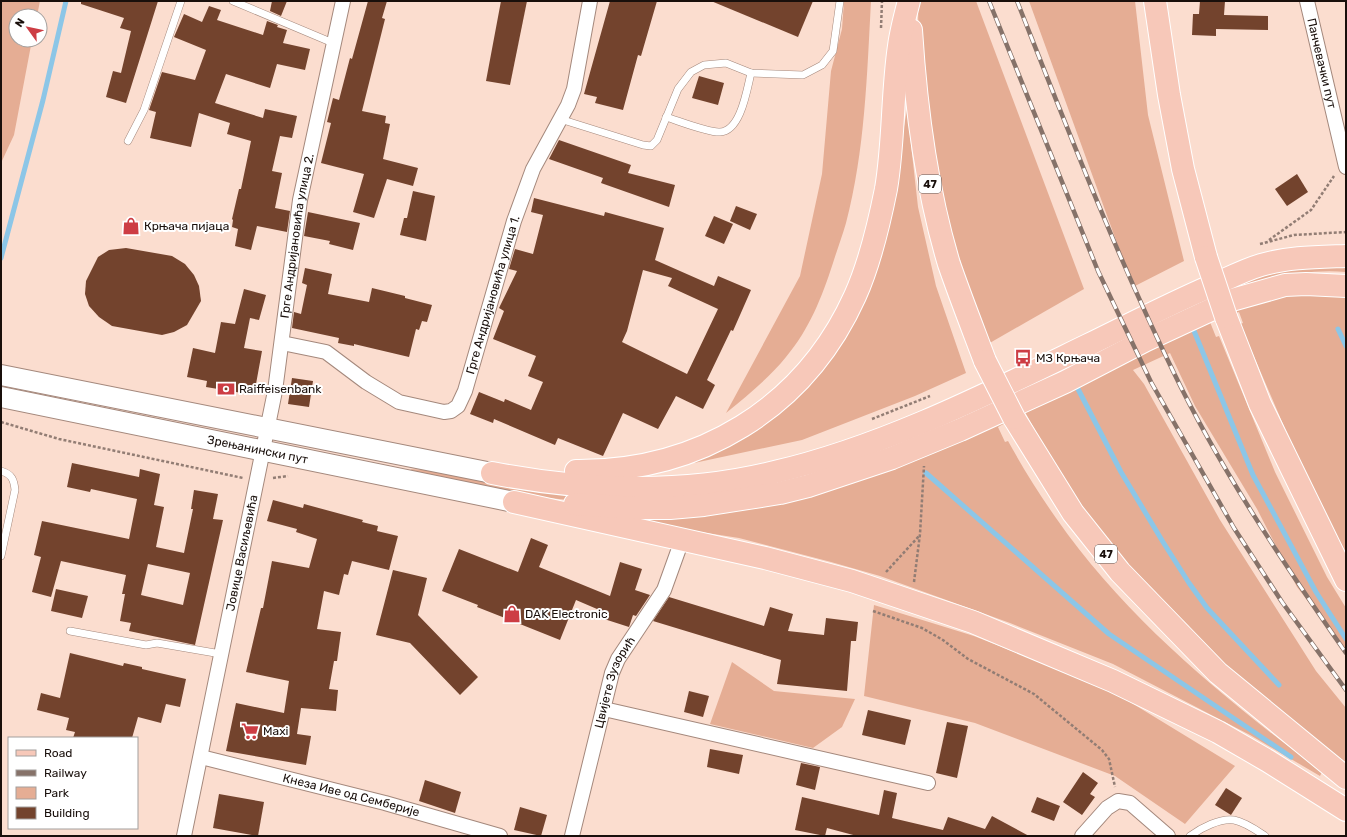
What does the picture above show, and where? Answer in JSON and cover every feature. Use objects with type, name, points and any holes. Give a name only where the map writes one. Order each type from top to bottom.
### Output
[{"type":"main road","points":[[492,473],[598,471],[636,468],[682,455],[705,446],[733,432],[765,411],[793,386],[828,344],[855,296],[866,265],[886,189],[892,140],[899,45],[909,1]]},
{"type":"main road","name":"47","points":[[909,1],[914,76],[926,166],[949,263],[985,361],[1014,418],[1073,513],[1120,572],[1218,674],[1346,778]]},
{"type":"main road","points":[[1155,1],[1169,95],[1183,168],[1206,257],[1226,317],[1260,404],[1340,564],[1346,580]]},
{"type":"main road","points":[[492,473],[527,479],[626,488],[699,485],[772,473],[866,445],[990,392],[1246,270],[1262,265],[1300,258],[1346,256]]},
{"type":"main road","points":[[514,502],[638,508],[704,505],[780,493],[808,486],[892,458],[924,445],[1065,382],[1146,340],[1232,300],[1285,286],[1306,284],[1346,286]]},
{"type":"main road","name":"Зрењанински пут","points":[[1,375],[492,473]]},
{"type":"main road","name":"Зрењанински пут","points":[[1,397],[514,502]]},
{"type":"main road","points":[[514,502],[765,558],[872,588],[1005,634],[1170,708],[1218,732],[1268,761],[1346,810]]},
{"type":"street","name":"Грге Андријановића улица 2.","points":[[267,428],[282,343],[300,200],[342,1]]},
{"type":"street","name":"Грге Андријановића улица 1.","points":[[282,343],[326,352],[366,382],[399,402],[444,412],[451,411],[458,406],[471,373],[514,222],[533,169],[560,119],[574,89],[590,1]]},
{"type":"street","name":"Панчевачки пут","points":[[1307,1],[1341,124],[1345,164]]},
{"type":"street","name":"Јовице Васиљевића","points":[[184,836],[267,428]]},
{"type":"street","name":"Цвијете Зузорић","points":[[572,836],[615,666],[664,590],[682,540]]},
{"type":"street","points":[[604,709],[928,783]]},
{"type":"street","name":"Кнеза Иве од Семберије","points":[[200,757],[385,803],[500,836]]},
{"type":"street","points":[[1082,836],[1107,808],[1118,801],[1130,803],[1168,836]]},
{"type":"lane","points":[[128,141],[144,110],[181,1]]},
{"type":"lane","points":[[233,1],[333,43]]},
{"type":"lane","points":[[560,119],[643,145],[651,146],[658,140],[678,89],[691,72],[704,65],[726,63],[751,73],[803,75],[822,65],[833,51],[840,1]]},
{"type":"lane","points":[[666,117],[718,133],[729,129],[738,118],[751,73]]},
{"type":"lane","points":[[1,471],[8,473],[14,480],[15,490],[1,555]]},
{"type":"lane","points":[[1,520],[9,522]]},
{"type":"lane","points":[[70,631],[146,645],[157,642],[221,654]]},
{"type":"lane","points":[[1190,836],[1219,822],[1230,820],[1251,827],[1265,836]]},
{"type":"path","points":[[881,32],[882,1]]},
{"type":"path","points":[[1266,241],[1311,210],[1345,164]]},
{"type":"path","points":[[1255,245],[1294,235],[1346,232]]},
{"type":"path","points":[[866,422],[933,395]]},
{"type":"path","points":[[1,422],[59,439],[256,481],[293,475]]},
{"type":"path","points":[[911,601],[920,534],[922,471],[925,461],[924,445]]},
{"type":"path","points":[[872,588],[920,534]]},
{"type":"path","points":[[871,610],[922,628],[943,640],[968,659],[1034,694],[1081,731],[1109,759],[1118,801]]},
{"type":"green space","points":[[1,1],[40,1],[39,8],[8,8],[8,48],[30,48],[14,135],[1,163]]},
{"type":"green space","points":[[844,1],[871,1],[861,141],[846,223],[824,288],[814,313],[802,336],[773,372],[726,413],[800,276],[822,174],[831,71],[842,29]]},
{"type":"green space","points":[[918,1],[976,1],[1084,289],[988,344],[950,267],[919,86]]},
{"type":"green space","points":[[1029,1],[1135,1],[1148,115],[1184,261],[1133,287]]},
{"type":"green space","points":[[907,109],[918,207],[936,286],[966,373],[915,396],[802,440],[694,463],[769,420],[831,354],[895,180]]},
{"type":"green space","points":[[1333,265],[1346,266],[1346,272],[1293,274],[1243,288],[1195,309],[943,430],[857,464],[768,488],[714,497],[659,502],[631,503],[576,501],[517,493],[419,474],[410,469],[425,470],[516,487],[583,496],[616,497],[669,495],[724,489],[800,475],[891,446],[956,415],[1020,388],[1236,284],[1284,271]]},
{"type":"green space","points":[[1288,294],[1346,294],[1346,555],[1298,459],[1240,324],[1243,323],[1239,312],[1210,322],[1216,337],[1219,336],[1275,472],[1327,577],[1346,608],[1346,650],[1297,587],[1257,509],[1195,406],[1170,353],[1133,370],[1144,384],[1220,520],[1316,671],[1346,708],[1346,767],[1235,679],[1168,612],[1095,526],[1059,473],[1025,412],[998,427],[1005,442],[1008,441],[1043,500],[1084,555],[1114,590],[1179,656],[1213,686],[1322,772],[1320,776],[1250,735],[1113,664],[1010,623],[880,576],[831,562],[739,538],[649,524],[649,517],[702,514],[1208,318]]},
{"type":"green space","points":[[874,605],[974,636],[1112,691],[1235,766],[1185,824],[1115,776],[975,723],[864,696]]},
{"type":"green space","points":[[732,662],[774,691],[855,699],[842,727],[813,748],[710,724]]},
{"type":"building","points":[[81,1],[158,1],[126,103],[106,97],[113,71],[121,73],[131,31],[120,28],[124,18],[81,4]]},
{"type":"building","points":[[272,1],[287,1],[281,16],[270,11]]},
{"type":"building","points":[[368,1],[387,1],[382,18],[385,19],[362,111],[386,116],[385,123],[390,124],[383,159],[418,168],[413,186],[387,179],[374,218],[353,212],[364,174],[321,163],[331,123],[327,122],[333,98],[339,100],[350,58],[352,59]]},
{"type":"building","points":[[501,1],[527,1],[510,85],[486,81]]},
{"type":"building","points":[[610,1],[657,1],[641,56],[638,55],[623,110],[595,103],[597,97],[584,94]]},
{"type":"building","points":[[711,1],[813,1],[798,37]]},
{"type":"building","points":[[1200,1],[1225,1],[1224,15],[1268,16],[1268,30],[1216,29],[1216,36],[1192,35],[1193,14],[1199,14]]},
{"type":"building","points":[[209,6],[221,10],[217,20],[263,35],[267,21],[278,25],[277,27],[287,30],[283,43],[310,49],[305,70],[277,64],[270,88],[226,74],[215,103],[263,118],[265,109],[297,116],[292,138],[280,136],[272,171],[282,173],[275,208],[290,211],[287,232],[257,226],[251,250],[235,246],[238,229],[232,227],[232,219],[239,189],[241,189],[251,141],[227,134],[230,123],[199,113],[191,147],[150,138],[156,112],[149,110],[162,72],[195,80],[206,50],[174,37],[184,14],[202,22]]},
{"type":"building","points":[[699,76],[724,83],[718,105],[692,98]]},
{"type":"building","points":[[559,140],[631,165],[628,173],[675,185],[669,207],[601,183],[603,178],[549,159]]},
{"type":"building","points":[[1297,174],[1308,192],[1287,206],[1275,189]]},
{"type":"building","points":[[413,191],[435,196],[426,241],[400,235],[404,218],[407,218]]},
{"type":"building","points":[[534,198],[604,216],[605,212],[664,228],[655,260],[714,286],[718,276],[751,290],[733,331],[731,330],[707,380],[715,385],[703,409],[676,396],[658,429],[623,413],[603,456],[558,438],[555,445],[494,419],[493,423],[470,414],[479,392],[504,402],[505,399],[531,410],[543,382],[528,376],[536,356],[493,339],[504,311],[499,308],[517,271],[509,269],[515,249],[533,254],[543,215],[531,212]],"holes":[[[643,270],[672,278],[668,286],[718,309],[687,374],[622,342],[627,331]]]},
{"type":"building","points":[[736,206],[757,214],[750,230],[730,221]]},
{"type":"building","points":[[308,212],[360,223],[353,250],[329,244],[330,241],[304,236]]},
{"type":"building","points":[[714,216],[733,224],[724,244],[705,236]]},
{"type":"building","points":[[126,248],[172,256],[185,264],[194,275],[199,286],[201,301],[187,325],[174,332],[162,335],[112,326],[99,317],[89,306],[85,294],[86,281],[98,257],[109,250]]},
{"type":"building","points":[[305,268],[332,274],[328,294],[369,302],[372,288],[405,296],[405,298],[432,305],[427,322],[422,321],[419,330],[416,329],[409,357],[354,344],[354,346],[338,343],[339,338],[292,328],[294,312],[301,314],[307,285],[302,283]]},
{"type":"building","points":[[244,289],[266,295],[259,320],[250,318],[244,348],[262,351],[254,395],[206,387],[207,381],[187,377],[193,348],[215,353],[221,322],[235,324]]},
{"type":"building","points":[[292,378],[313,381],[309,407],[288,404]]},
{"type":"building","points":[[72,463],[139,477],[140,469],[160,474],[154,505],[164,507],[156,547],[184,553],[193,509],[191,509],[194,490],[218,494],[213,519],[223,520],[195,645],[129,631],[131,623],[120,621],[125,594],[122,594],[126,575],[61,561],[51,597],[32,592],[41,557],[34,555],[42,521],[129,539],[137,499],[91,489],[90,492],[67,487]],"holes":[[[148,564],[190,573],[183,605],[141,595]]]},
{"type":"building","points":[[273,500],[303,508],[304,504],[363,520],[362,522],[378,526],[377,531],[398,536],[389,570],[352,561],[348,575],[344,574],[339,595],[324,591],[317,629],[341,632],[337,661],[334,661],[329,689],[338,690],[336,711],[301,708],[297,734],[311,736],[306,765],[226,751],[236,703],[284,713],[289,681],[246,672],[261,608],[263,608],[272,561],[309,568],[317,539],[296,532],[297,529],[267,521]]},
{"type":"building","points":[[531,538],[548,545],[539,567],[610,596],[620,562],[642,569],[635,590],[650,595],[636,616],[633,615],[629,627],[601,618],[604,612],[576,600],[560,640],[477,607],[478,605],[442,591],[459,549],[518,572]]},
{"type":"building","points":[[393,570],[427,578],[418,615],[478,677],[460,695],[410,643],[376,635]]},
{"type":"building","points":[[56,589],[88,596],[82,618],[51,611]]},
{"type":"building","points":[[669,597],[764,626],[770,607],[793,614],[788,631],[824,635],[826,618],[858,622],[856,641],[851,641],[847,691],[777,684],[781,660],[653,621]]},
{"type":"building","points":[[70,653],[123,666],[124,663],[142,667],[142,669],[186,679],[180,707],[166,704],[161,723],[138,717],[132,737],[73,737],[75,732],[66,730],[69,718],[37,710],[41,693],[60,698]]},
{"type":"building","points":[[689,691],[709,696],[703,717],[684,712]]},
{"type":"building","points":[[868,710],[911,720],[905,745],[862,735]]},
{"type":"building","points":[[947,722],[968,726],[957,778],[936,773]]},
{"type":"building","points":[[710,749],[743,755],[739,774],[707,767]]},
{"type":"building","points":[[801,763],[820,767],[815,790],[796,785]]},
{"type":"building","points":[[1083,772],[1098,783],[1090,794],[1095,797],[1082,815],[1063,802]]},
{"type":"building","points":[[425,780],[461,792],[455,813],[419,801]]},
{"type":"building","points":[[1226,788],[1242,798],[1231,815],[1215,805]]},
{"type":"building","points":[[884,790],[897,793],[892,818],[943,830],[948,817],[985,829],[992,816],[1029,836],[857,836],[827,828],[825,836],[795,830],[802,797],[879,815]]},
{"type":"building","points":[[219,794],[264,802],[258,836],[213,828]]},
{"type":"building","points":[[1037,797],[1060,806],[1054,821],[1031,812]]},
{"type":"building","points":[[520,807],[547,815],[541,836],[514,830]]},
{"type":"waterway","points":[[1,258],[43,100],[66,1]]},
{"type":"waterway","points":[[1192,326],[1253,475],[1316,592],[1346,639]]},
{"type":"waterway","points":[[1338,329],[1346,346]]},
{"type":"waterway","points":[[1078,389],[1121,472],[1189,583],[1207,608],[1279,685]]},
{"type":"waterway","points":[[926,473],[1109,634],[1291,757]]},
{"type":"railway","points":[[989,1],[1098,271],[1151,382],[1234,528],[1282,602],[1346,690]]},
{"type":"railway","points":[[1017,1],[1072,141],[1131,280],[1173,371],[1211,444],[1232,480],[1299,585],[1346,653]]},
{"type":"place","name":"Крњача пијаца","points":[[131,226]]},
{"type":"place","name":"МЗ Крњача","points":[[1023,358]]},
{"type":"place","name":"Raiffeisenbank","points":[[226,389]]},
{"type":"place","name":"DAK Electronic","points":[[512,614]]},
{"type":"place","name":"Maxi","points":[[250,731]]}]
